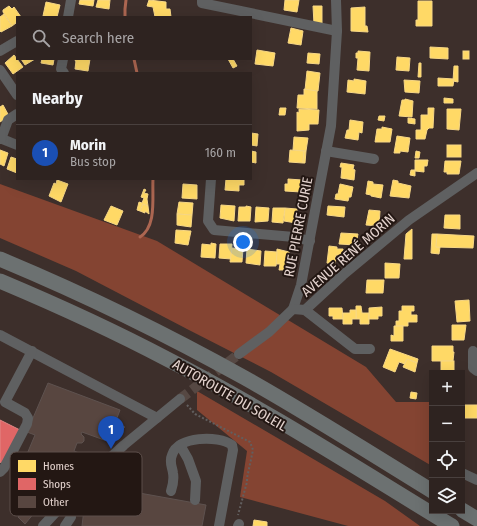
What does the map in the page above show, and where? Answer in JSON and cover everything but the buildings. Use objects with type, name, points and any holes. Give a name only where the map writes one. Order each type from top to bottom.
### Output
[{"type":"highway","name":"AUTOROUTE DU SOLEIL","points":[[0,259],[88,298],[175,340],[246,378],[429,489]]},
{"type":"highway","name":"AUTOROUTE DU SOLEIL","points":[[0,281],[81,316],[168,359],[236,396],[452,526]]},
{"type":"highway","points":[[465,512],[477,519]]},
{"type":"street","points":[[68,16],[71,0]]},
{"type":"street","name":"RUE PIERRE CURIE","points":[[293,309],[301,285],[310,242],[331,126],[337,31],[336,0]]},
{"type":"street","points":[[202,1],[337,31]]},
{"type":"street","points":[[0,51],[16,41]]},
{"type":"street","points":[[63,60],[61,69],[63,72]]},
{"type":"street","points":[[0,70],[16,94]]},
{"type":"street","points":[[16,115],[8,120],[1,138],[16,145]]},
{"type":"street","points":[[326,150],[374,159]]},
{"type":"street","name":"AVENUE RENÉ MORIN","points":[[239,354],[269,332],[293,309],[305,310],[343,275],[409,220],[477,173]]},
{"type":"street","points":[[211,180],[208,221],[214,230],[294,237],[310,242]]},
{"type":"street","points":[[305,310],[355,349],[370,349]]},
{"type":"street","points":[[0,335],[157,418]]},
{"type":"street","points":[[12,452],[27,424],[28,418],[25,413],[4,402],[32,351]]},
{"type":"street","points":[[473,351],[473,368],[477,371]]},
{"type":"street","points":[[117,452],[180,399]]},
{"type":"street","points":[[172,491],[174,480],[170,462],[172,453],[178,446],[195,440],[209,438],[228,442],[232,445],[233,450],[219,526]]},
{"type":"street","points":[[180,445],[188,459],[196,481],[195,500]]},
{"type":"street","points":[[0,472],[10,457]]},
{"type":"street","points":[[465,474],[477,480]]},
{"type":"street","points":[[43,526],[53,516]]},
{"type":"street","points":[[64,526],[71,517]]},
{"type":"shaded area","points":[[0,184],[157,241],[366,367],[396,402],[429,402],[429,464],[271,372],[76,271],[0,238]]},
{"type":"shaded area","points":[[197,391],[385,501],[420,526],[348,526],[240,497],[247,451],[197,410]]},
{"type":"waterway","points":[[125,16],[126,0]]},
{"type":"waterway","points":[[134,60],[137,72]]},
{"type":"waterway","points":[[140,237],[149,226],[151,219],[153,180]]},
{"type":"tunnel","points":[[180,399],[239,354]]},
{"type":"place","name":"Morin","points":[[111,449]]}]
